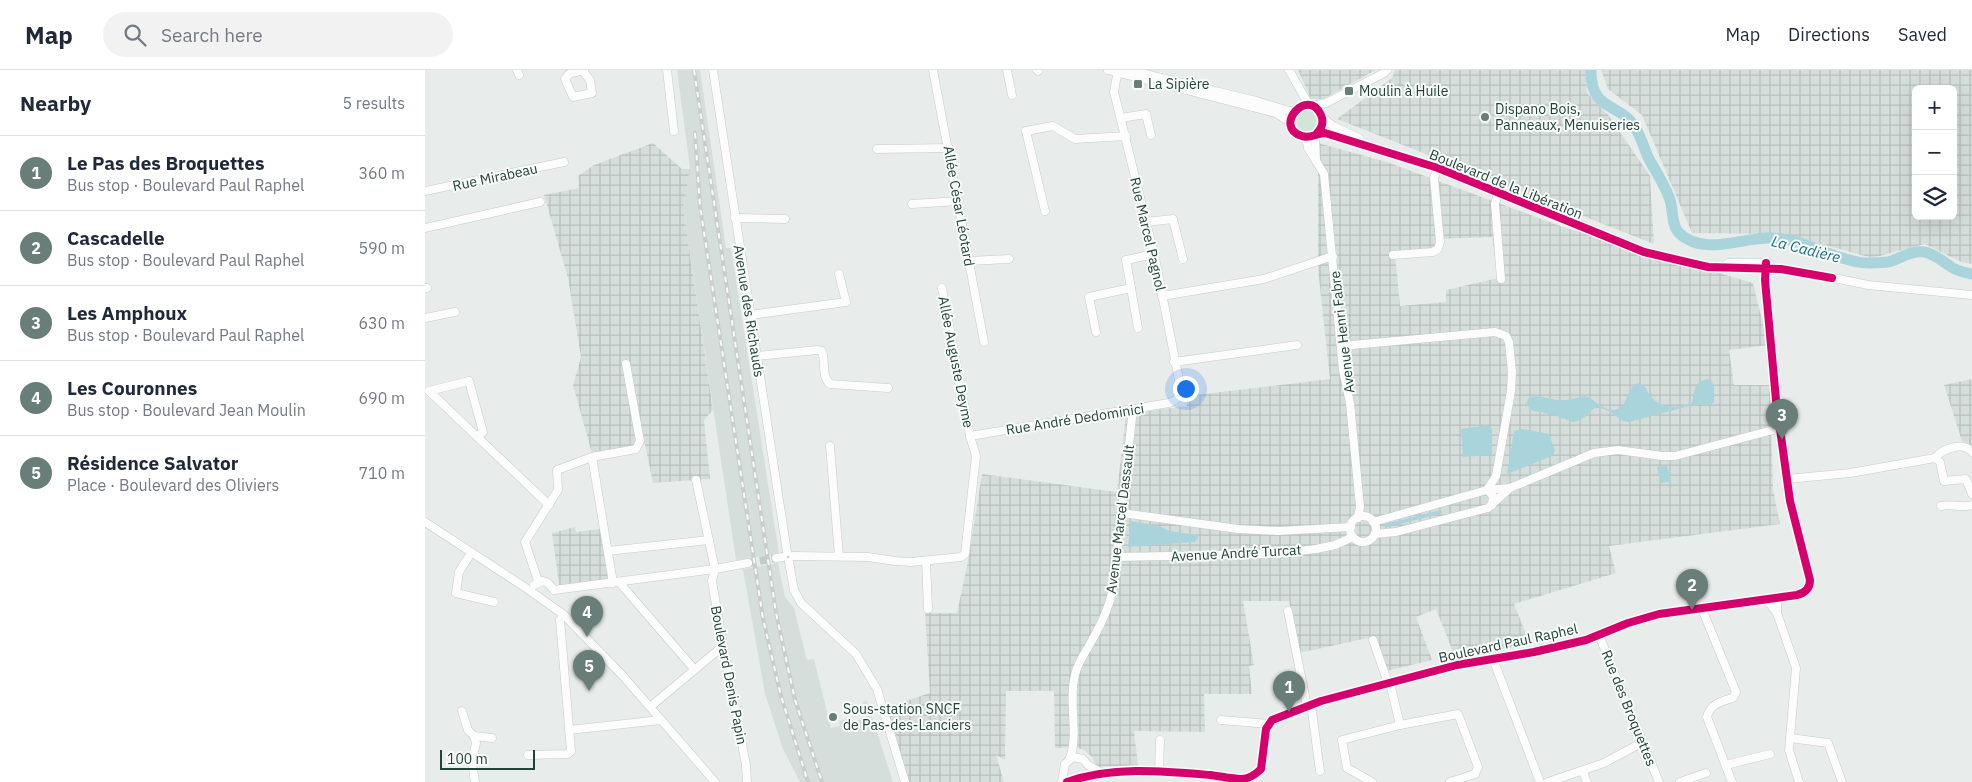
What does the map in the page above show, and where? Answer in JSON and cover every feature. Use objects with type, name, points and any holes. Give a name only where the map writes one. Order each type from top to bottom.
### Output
[{"type":"street","points":[[667,70],[674,131]]},
{"type":"street","name":"Avenue des Richauds","points":[[713,70],[786,557],[794,590],[801,603],[856,654],[871,676],[877,689],[905,782]]},
{"type":"street","name":"Allée César Léotard","points":[[933,70],[984,342]]},
{"type":"street","points":[[1007,70],[1012,95]]},
{"type":"street","points":[[1108,70],[1118,71],[1275,113],[1291,123],[1297,134],[1306,137]]},
{"type":"street","points":[[1129,70],[1289,111],[1327,103],[1387,70]]},
{"type":"street","points":[[1289,70],[1304,95],[1308,106]]},
{"type":"street","name":"Rue Marcel Pagnol","points":[[1118,71],[1114,92],[1154,254],[1174,362],[1181,389],[1179,397]]},
{"type":"street","points":[[1316,134],[1322,126],[1322,115],[1327,103]]},
{"type":"street","name":"Boulevard de la Libération","points":[[1308,106],[1322,115],[1333,126],[1381,149]]},
{"type":"street","points":[[1291,123],[1295,111]]},
{"type":"street","points":[[1121,118],[1146,114],[1151,135]]},
{"type":"street","points":[[1045,210],[1026,131],[1053,126],[1075,138],[1126,136]]},
{"type":"street","name":"Boulevard de la Libération","points":[[1306,137],[1316,134],[1339,136],[1438,168],[1644,252],[1708,267],[1766,266],[1868,285],[1972,295]]},
{"type":"street","name":"Avenue Henri Fabre","points":[[1316,134],[1316,160]]},
{"type":"street","name":"Avenue Henri Fabre","points":[[1306,137],[1308,148],[1324,174],[1343,370],[1350,403],[1360,507],[1366,519]]},
{"type":"street","points":[[877,149],[949,148]]},
{"type":"street","name":"Rue Mirabeau","points":[[425,191],[564,162]]},
{"type":"street","points":[[1393,255],[1433,252],[1438,249],[1440,242],[1434,178],[1438,168]]},
{"type":"street","points":[[1498,193],[1495,204],[1501,279]]},
{"type":"street","points":[[912,204],[959,201]]},
{"type":"street","points":[[425,228],[540,202]]},
{"type":"street","points":[[735,218],[785,219]]},
{"type":"street","points":[[1146,222],[1173,219],[1183,259]]},
{"type":"street","points":[[1138,328],[1126,260],[1154,254]]},
{"type":"street","points":[[1162,296],[1264,279],[1333,256]]},
{"type":"street","points":[[969,261],[1009,259]]},
{"type":"street","name":"Boulevard Paul Raphel","points":[[1269,724],[1276,717],[1309,705],[1457,665],[1567,644],[1599,635],[1628,622],[1659,614],[1768,600],[1801,594],[1808,588],[1810,583],[1790,501],[1780,428],[1765,280],[1766,266]]},
{"type":"street","points":[[750,315],[846,302],[839,274]]},
{"type":"street","name":"Allée Auguste Deyme","points":[[786,557],[867,556],[895,562],[961,557],[966,552],[976,453],[970,436],[942,288]]},
{"type":"street","points":[[1096,332],[1089,297],[1131,288]]},
{"type":"street","points":[[425,318],[455,312]]},
{"type":"street","points":[[1341,346],[1495,332],[1506,336],[1510,357],[1511,391],[1496,476],[1487,490]]},
{"type":"street","points":[[1174,362],[1297,345]]},
{"type":"street","points":[[756,356],[822,351],[825,377],[830,384],[888,388]]},
{"type":"street","points":[[538,582],[525,542],[558,490],[557,470],[592,457],[636,449],[640,441],[626,364]]},
{"type":"street","points":[[477,437],[483,432],[469,381],[429,391],[477,437],[549,504]]},
{"type":"street","name":"Rue André Dedominici","points":[[970,436],[1169,403],[1179,397]]},
{"type":"street","name":"Avenue Marcel Dassault","points":[[1070,758],[1074,742],[1073,693],[1075,675],[1109,606],[1113,588],[1133,409]]},
{"type":"street","points":[[1510,488],[1492,506],[1396,532],[1375,534],[1367,541],[1359,541],[1353,537],[1352,523],[1487,490],[1510,488],[1594,454],[1618,450],[1675,456],[1780,428]]},
{"type":"street","points":[[830,446],[839,556]]},
{"type":"street","points":[[1787,479],[1850,473],[1935,458],[1941,453],[1958,447],[1968,448],[1972,452]]},
{"type":"street","points":[[592,457],[608,551],[616,582],[694,669]]},
{"type":"street","points":[[1935,458],[1940,464],[1944,481],[1965,478],[1972,494]]},
{"type":"street","name":"Boulevard Denis Papin","points":[[695,480],[715,569],[712,581],[746,765],[747,782]]},
{"type":"street","points":[[1487,490],[1493,496],[1492,506]]},
{"type":"street","points":[[1941,506],[1954,504],[1964,508],[1972,506]]},
{"type":"street","name":"Avenue André Turcat","points":[[1122,512],[1238,529],[1278,531],[1351,528]]},
{"type":"street","points":[[1366,519],[1375,534]]},
{"type":"street","points":[[425,522],[549,603],[564,615],[650,707],[715,782]]},
{"type":"street","name":"Avenue André Turcat","points":[[1117,557],[1273,554],[1335,545],[1353,537]]},
{"type":"street","points":[[608,551],[709,540]]},
{"type":"street","points":[[471,552],[459,572],[456,593],[494,602]]},
{"type":"street","points":[[926,561],[928,610]]},
{"type":"street","points":[[554,590],[748,563]]},
{"type":"street","points":[[529,590],[538,582],[548,583],[554,590]]},
{"type":"street","points":[[549,603],[554,590]]},
{"type":"street","points":[[1777,598],[1777,613],[1796,668],[1789,750],[1799,782]]},
{"type":"street","points":[[1768,600],[1777,613]]},
{"type":"street","points":[[1702,609],[1736,692],[1733,698],[1715,705],[1709,710],[1707,717],[1732,782]]},
{"type":"street","points":[[1288,611],[1309,705],[1321,771]]},
{"type":"street","points":[[528,755],[569,754],[571,751],[561,620],[564,615]]},
{"type":"street","name":"Rue des Broquettes","points":[[1599,635],[1659,782]]},
{"type":"street","points":[[1373,640],[1389,683],[1400,726]]},
{"type":"street","points":[[650,707],[723,646]]},
{"type":"street","points":[[1493,659],[1540,782]]},
{"type":"street","points":[[462,711],[468,730],[475,736],[492,738]]},
{"type":"street","points":[[1372,782],[1347,768],[1342,740],[1458,714],[1478,767],[1475,774],[1450,782]]},
{"type":"street","points":[[569,730],[661,720]]},
{"type":"street","points":[[1067,782],[1101,773],[1159,772],[1242,779],[1251,777],[1261,768],[1266,729],[1269,724],[1221,720]]},
{"type":"street","points":[[475,736],[476,750],[472,762],[475,782]]},
{"type":"street","points":[[1790,738],[1828,743],[1842,782]]},
{"type":"street","points":[[1159,772],[1160,740]]},
{"type":"street","name":"Avenue Marcel Dassault","points":[[1074,742],[1080,757]]},
{"type":"street","points":[[1547,782],[1583,772],[1643,742]]},
{"type":"street","points":[[1726,765],[1770,754]]},
{"type":"street","points":[[1062,782],[1065,764],[1070,758],[1080,757],[1088,765],[1101,773]]},
{"type":"street","points":[[1065,771],[1069,777],[1079,778],[1087,772],[1088,765]]},
{"type":"street","points":[[1583,772],[1587,782]]},
{"type":"street","points":[[1680,782],[1706,772]]},
{"type":"shaded area","points":[[677,70],[700,70],[726,248],[731,248],[779,554],[736,560],[683,208],[690,168]]},
{"type":"shaded area","points":[[1298,70],[1376,70],[1323,99],[1311,99]]},
{"type":"shaded area","points":[[1395,70],[1586,70],[1587,93],[1609,116],[1650,176],[1654,244],[1337,119],[1392,78]]},
{"type":"shaded area","points":[[1601,70],[1972,70],[1972,264],[1961,262],[1925,244],[1872,258],[1785,234],[1692,233],[1642,115],[1608,89]]},
{"type":"shaded area","points":[[653,143],[682,169],[690,169],[683,208],[713,410],[704,420],[710,479],[653,483],[645,444],[592,454],[573,385],[581,357],[568,278],[544,195],[579,188],[578,176],[594,165]]},
{"type":"shaded area","points":[[1318,143],[1387,162],[1563,227],[1753,283],[1768,345],[1729,350],[1734,385],[1770,385],[1773,489],[1780,524],[1609,546],[1616,573],[1514,604],[1530,644],[1455,657],[1436,609],[1416,617],[1432,660],[1382,672],[1368,638],[1299,653],[1289,601],[1243,601],[1254,665],[1249,666],[1252,694],[1204,694],[1205,732],[1134,731],[1138,765],[1095,767],[1093,758],[1084,750],[1075,747],[1055,748],[1054,691],[1006,691],[1005,760],[996,755],[1004,782],[909,782],[886,710],[890,706],[930,693],[925,613],[957,613],[968,561],[982,474],[1117,492],[1126,414],[1187,406],[1187,396],[1330,379],[1318,269]],"holes":[[[1492,237],[1498,278],[1446,290],[1446,302],[1400,306],[1395,253],[1437,248],[1438,239]]]},
{"type":"shaded area","points":[[1972,379],[1972,446],[1962,441],[1944,385]]},
{"type":"shaded area","points":[[575,527],[576,532],[600,529],[609,579],[559,585],[552,533]]},
{"type":"shaded area","points":[[778,563],[785,597],[794,608],[807,660],[814,659],[831,728],[840,726],[839,721],[851,718],[852,722],[867,718],[863,702],[867,701],[893,782],[800,782],[783,749],[765,694],[743,569]]},
{"type":"green space","points":[[1307,110],[1317,117],[1318,121],[1311,131],[1307,132],[1297,125],[1296,121],[1303,111]]},
{"type":"water","points":[[1709,379],[1714,385],[1714,402],[1710,405],[1696,404],[1629,422],[1606,410],[1596,408],[1581,419],[1573,422],[1554,415],[1531,410],[1526,404],[1529,397],[1533,396],[1564,400],[1585,396],[1607,409],[1616,410],[1624,404],[1632,387],[1639,383],[1645,387],[1654,400],[1664,405],[1675,407],[1692,403],[1697,384]]},
{"type":"water","points":[[1489,425],[1492,429],[1492,453],[1490,455],[1463,457],[1461,429]]},
{"type":"water","points":[[1522,429],[1549,434],[1555,451],[1552,456],[1507,474],[1514,431]]},
{"type":"water","points":[[1667,465],[1671,481],[1661,483],[1657,467]]},
{"type":"water","points":[[1441,510],[1442,513],[1385,528],[1385,524]]},
{"type":"water","points":[[1131,521],[1161,527],[1169,531],[1197,535],[1198,538],[1195,542],[1128,547]]},
{"type":"waterway","name":"La Cadière","points":[[1591,70],[1592,84],[1596,94],[1608,106],[1630,120],[1636,129],[1648,157],[1667,192],[1675,227],[1679,233],[1689,240],[1711,245],[1760,238],[1782,239],[1804,244],[1847,260],[1865,263],[1888,262],[1910,253],[1924,252],[1933,255],[1957,270],[1972,274]]},
{"type":"tunnel","points":[[748,563],[776,558]]},
{"type":"railway","points":[[694,70],[776,613],[795,700],[822,782]]},
{"type":"railway","points":[[695,133],[700,206],[763,619],[781,696],[808,782]]},
{"type":"cycle path","points":[[1317,133],[1322,125],[1322,120],[1315,107],[1308,105],[1295,111],[1290,125],[1294,131],[1302,136],[1308,137],[1325,133],[1438,168],[1644,252],[1708,267],[1781,269],[1832,278]]},
{"type":"cycle path","points":[[1067,782],[1102,774],[1138,771],[1174,772],[1237,779],[1247,778],[1261,769],[1266,729],[1272,720],[1321,701],[1457,665],[1534,652],[1586,640],[1628,623],[1659,614],[1797,595],[1805,591],[1810,580],[1790,501],[1776,400],[1765,280],[1766,263]]},
{"type":"place","name":"La Sipière","points":[[1138,84]]},
{"type":"place","name":"Moulin à Huile","points":[[1349,91]]},
{"type":"place","name":"Dispano Bois, Panneaux, Menuiseries","points":[[1485,117]]},
{"type":"place","name":"Les Amphoux","points":[[1782,440]]},
{"type":"place","name":"Cascadelle","points":[[1692,610]]},
{"type":"place","name":"Les Couronnes","points":[[587,637]]},
{"type":"place","name":"Résidence Salvator","points":[[589,691]]},
{"type":"place","name":"Le Pas des Broquettes","points":[[1289,712]]},
{"type":"place","name":"Sous-station SNCF de Pas-des-Lanciers","points":[[833,717]]}]
